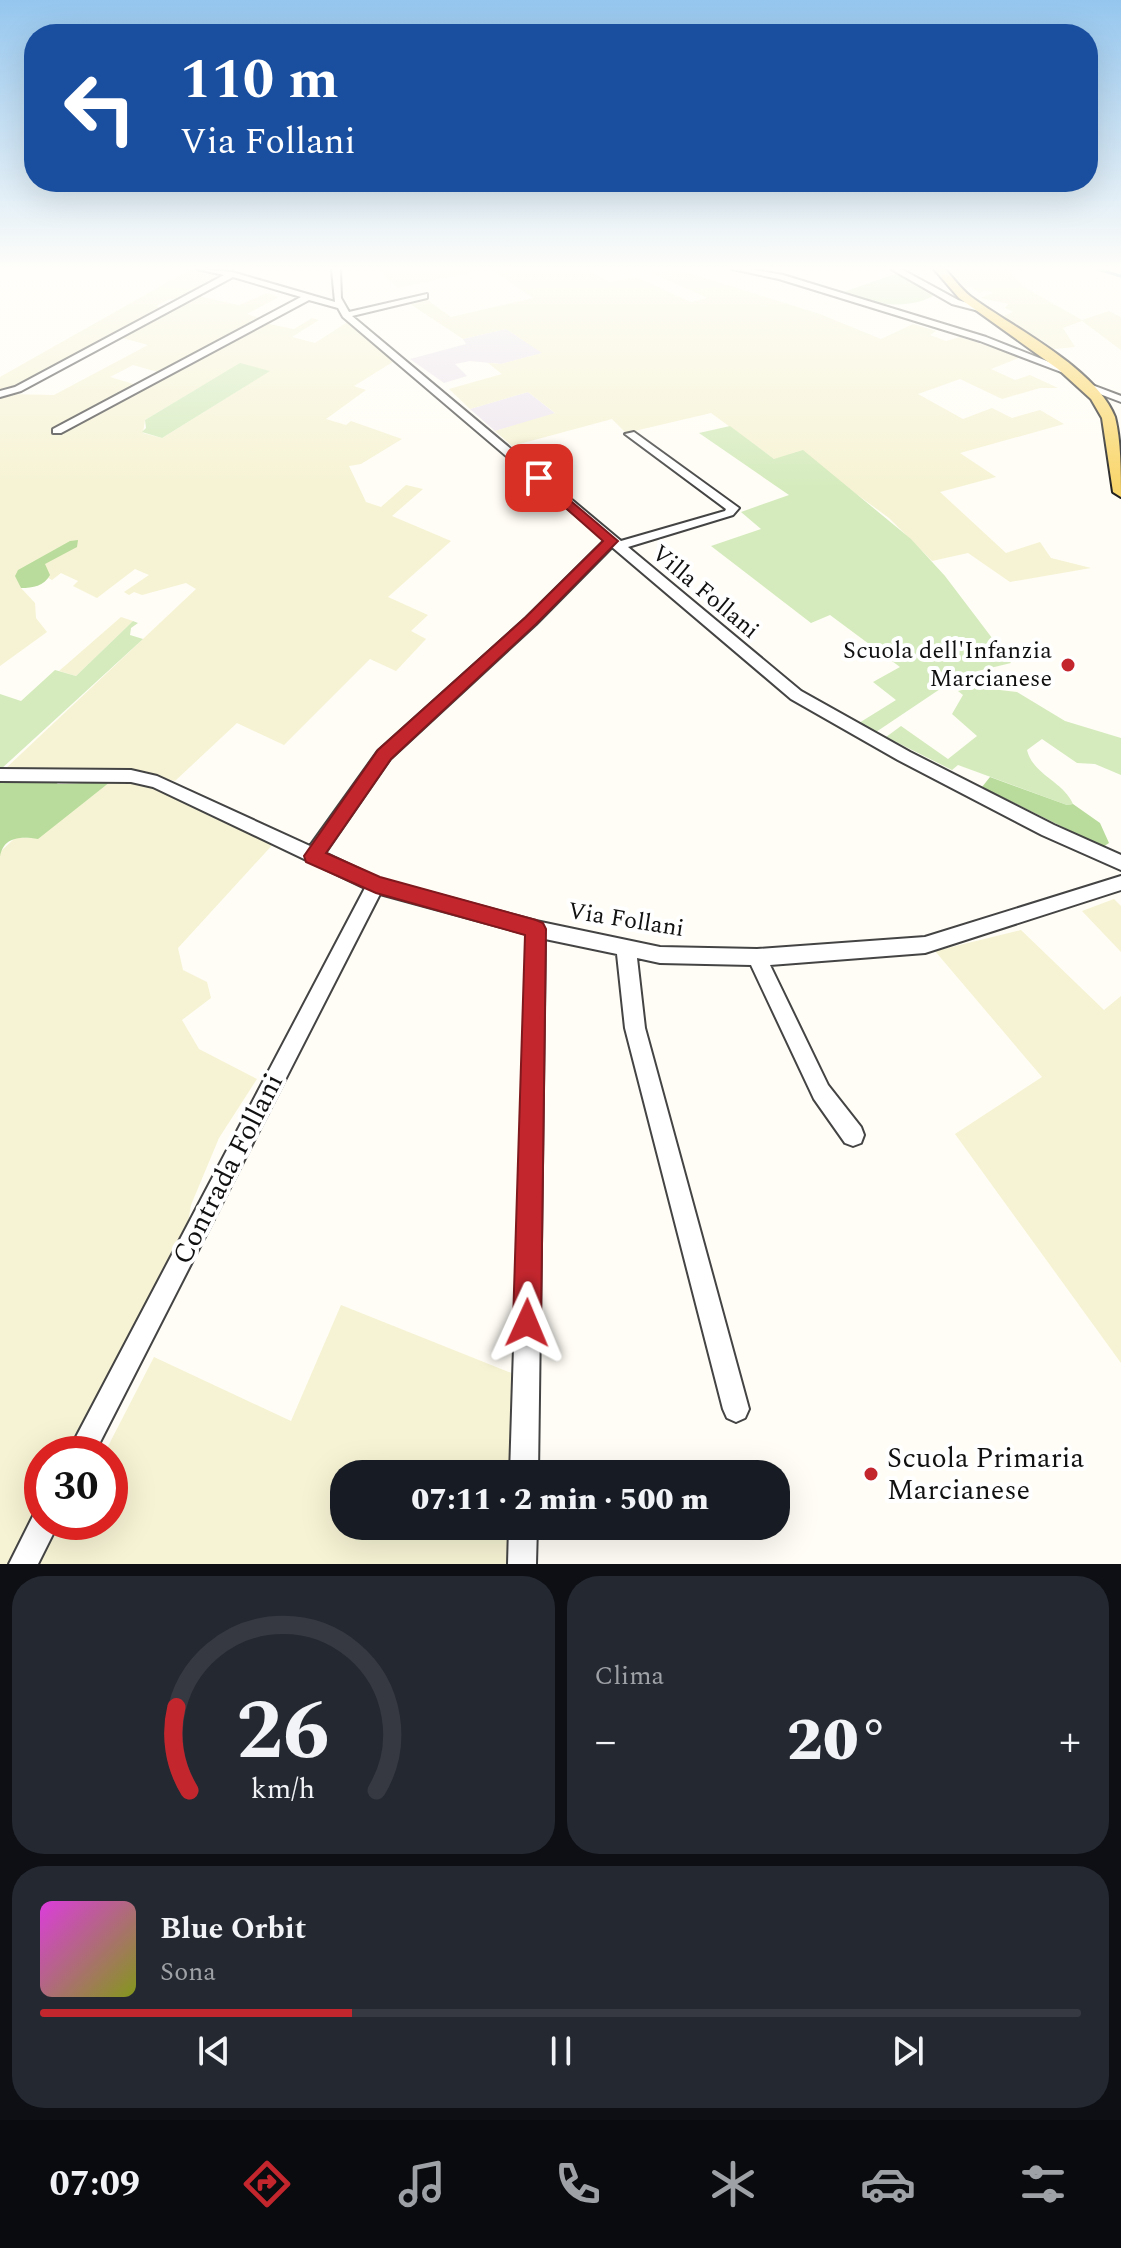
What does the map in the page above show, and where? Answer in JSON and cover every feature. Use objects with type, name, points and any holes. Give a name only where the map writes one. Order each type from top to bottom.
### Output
[{"type":"main road","points":[[1028,342],[1087,386],[1109,418],[1121,492]]},
{"type":"street","points":[[0,394],[18,389],[105,342]]},
{"type":"street","points":[[57,431],[224,342]]},
{"type":"street","name":"Villa Follani","points":[[379,342],[796,695],[904,756],[1048,830],[1121,863]]},
{"type":"street","points":[[991,342],[1072,373]]},
{"type":"street","points":[[1087,386],[1121,399]]},
{"type":"street","points":[[313,856],[384,755],[614,543],[729,513],[733,508],[630,434]]},
{"type":"street","name":"Via Follani","points":[[0,775],[131,776],[157,782],[376,885],[536,929],[660,955],[757,957],[925,945],[1121,883]]},
{"type":"street","name":"Contrada Follani","points":[[89,1436],[376,885]]},
{"type":"street","points":[[524,1460],[536,929]]},
{"type":"street","points":[[626,948],[635,1028],[736,1409]]},
{"type":"street","points":[[757,957],[821,1092],[853,1135]]},
{"type":"street","points":[[23,1564],[36,1540]]},
{"type":"street","points":[[522,1564],[523,1540]]},
{"type":"shaded area","points":[[62,342],[102,342],[6,394],[54,395],[148,345],[137,342],[223,342],[165,374],[133,365],[110,377],[140,386],[102,407],[106,408],[227,342],[374,342],[396,360],[354,386],[366,390],[326,419],[346,425],[351,421],[402,439],[361,464],[349,466],[366,502],[381,507],[406,485],[423,489],[392,516],[451,541],[388,597],[428,615],[411,631],[426,639],[396,671],[370,659],[284,745],[237,723],[175,781],[138,771],[4,770],[196,589],[186,583],[142,595],[134,592],[129,595],[124,592],[149,575],[135,569],[97,598],[73,586],[78,581],[61,573],[52,580],[32,569],[16,575],[21,588],[35,603],[36,618],[47,632],[0,666],[0,377]],"holes":[[[240,364],[269,371],[162,438],[143,433],[145,420]]]},
{"type":"shaded area","points":[[525,342],[975,342],[1021,357],[991,369],[1015,380],[1030,375],[1058,388],[1040,388],[1002,399],[960,379],[918,394],[963,419],[992,408],[1012,418],[1040,410],[1064,424],[960,453],[996,477],[940,492],[1006,553],[1040,542],[1051,558],[1091,568],[1010,582],[968,553],[932,561],[889,518],[848,488],[774,459],[711,413],[626,433],[612,419],[512,446],[495,431],[555,413],[528,392],[470,409],[449,389],[502,374],[488,363],[501,364],[542,353]]},
{"type":"shaded area","points":[[526,342],[543,353],[501,364],[470,361],[455,364],[467,376],[444,383],[410,359],[466,344]]},
{"type":"shaded area","points":[[1044,342],[1072,342],[1075,347],[1054,349]]},
{"type":"shaded area","points":[[1110,342],[1121,342],[1121,350]]},
{"type":"shaded area","points":[[528,392],[556,414],[495,431],[470,409]]},
{"type":"shaded area","points":[[121,617],[133,621],[76,676],[59,671]]},
{"type":"shaded area","points":[[110,782],[163,785],[276,841],[178,948],[183,970],[207,982],[211,998],[182,1020],[199,1049],[257,1079],[219,1138],[191,1205],[183,1252],[83,1436],[24,1436],[24,1540],[27,1540],[14,1564],[0,1564],[0,852],[15,838],[38,838]]},
{"type":"shaded area","points":[[1114,899],[1121,906],[1121,952],[1082,911]]},
{"type":"shaded area","points":[[1021,930],[1104,1010],[1121,996],[1121,1363],[955,1134],[1042,1077],[935,951]]},
{"type":"shaded area","points":[[341,1305],[519,1376],[516,1460],[330,1460],[330,1540],[515,1540],[514,1564],[35,1564],[50,1540],[128,1540],[128,1436],[113,1436],[154,1357],[291,1421]]},
{"type":"green space","points":[[240,363],[270,371],[162,438],[142,432],[146,428],[145,420]]},
{"type":"green space","points":[[730,426],[774,459],[803,450],[911,539],[945,576],[1011,663],[961,675],[876,732],[859,723],[896,700],[873,682],[900,667],[830,615],[811,623],[711,546],[761,529],[741,512],[789,495],[699,433]]},
{"type":"green space","points":[[78,540],[77,547],[45,564],[50,575],[45,582],[21,588],[15,576],[18,570],[70,541]]},
{"type":"green space","points":[[133,621],[138,623],[131,628],[130,635],[143,639],[0,770],[0,694],[21,701],[55,670],[76,676]]},
{"type":"green space","points":[[974,687],[1017,692],[1065,721],[1121,738],[1121,775],[1095,764],[1077,763],[1042,739],[1027,750],[1030,759],[1068,796],[1073,804],[1067,805],[958,765],[952,770],[886,737],[901,726],[948,759],[977,736],[952,714],[963,695],[958,691]]},
{"type":"green space","points":[[990,777],[1067,805],[1073,804],[1100,823],[1109,843],[1103,847],[982,787]]},
{"type":"green space","points":[[49,778],[58,784],[110,782],[38,839],[13,839],[5,845],[0,857],[0,780]]},
{"type":"place","name":"Scuola dell'Infanzia Marcianese","points":[[1068,665]]},
{"type":"place","name":"Scuola Primaria Marcianese","points":[[871,1474]]},
{"type":"route","points":[[527,1323],[536,929],[376,885],[313,856],[384,755],[531,621],[611,541],[539,478]]}]
